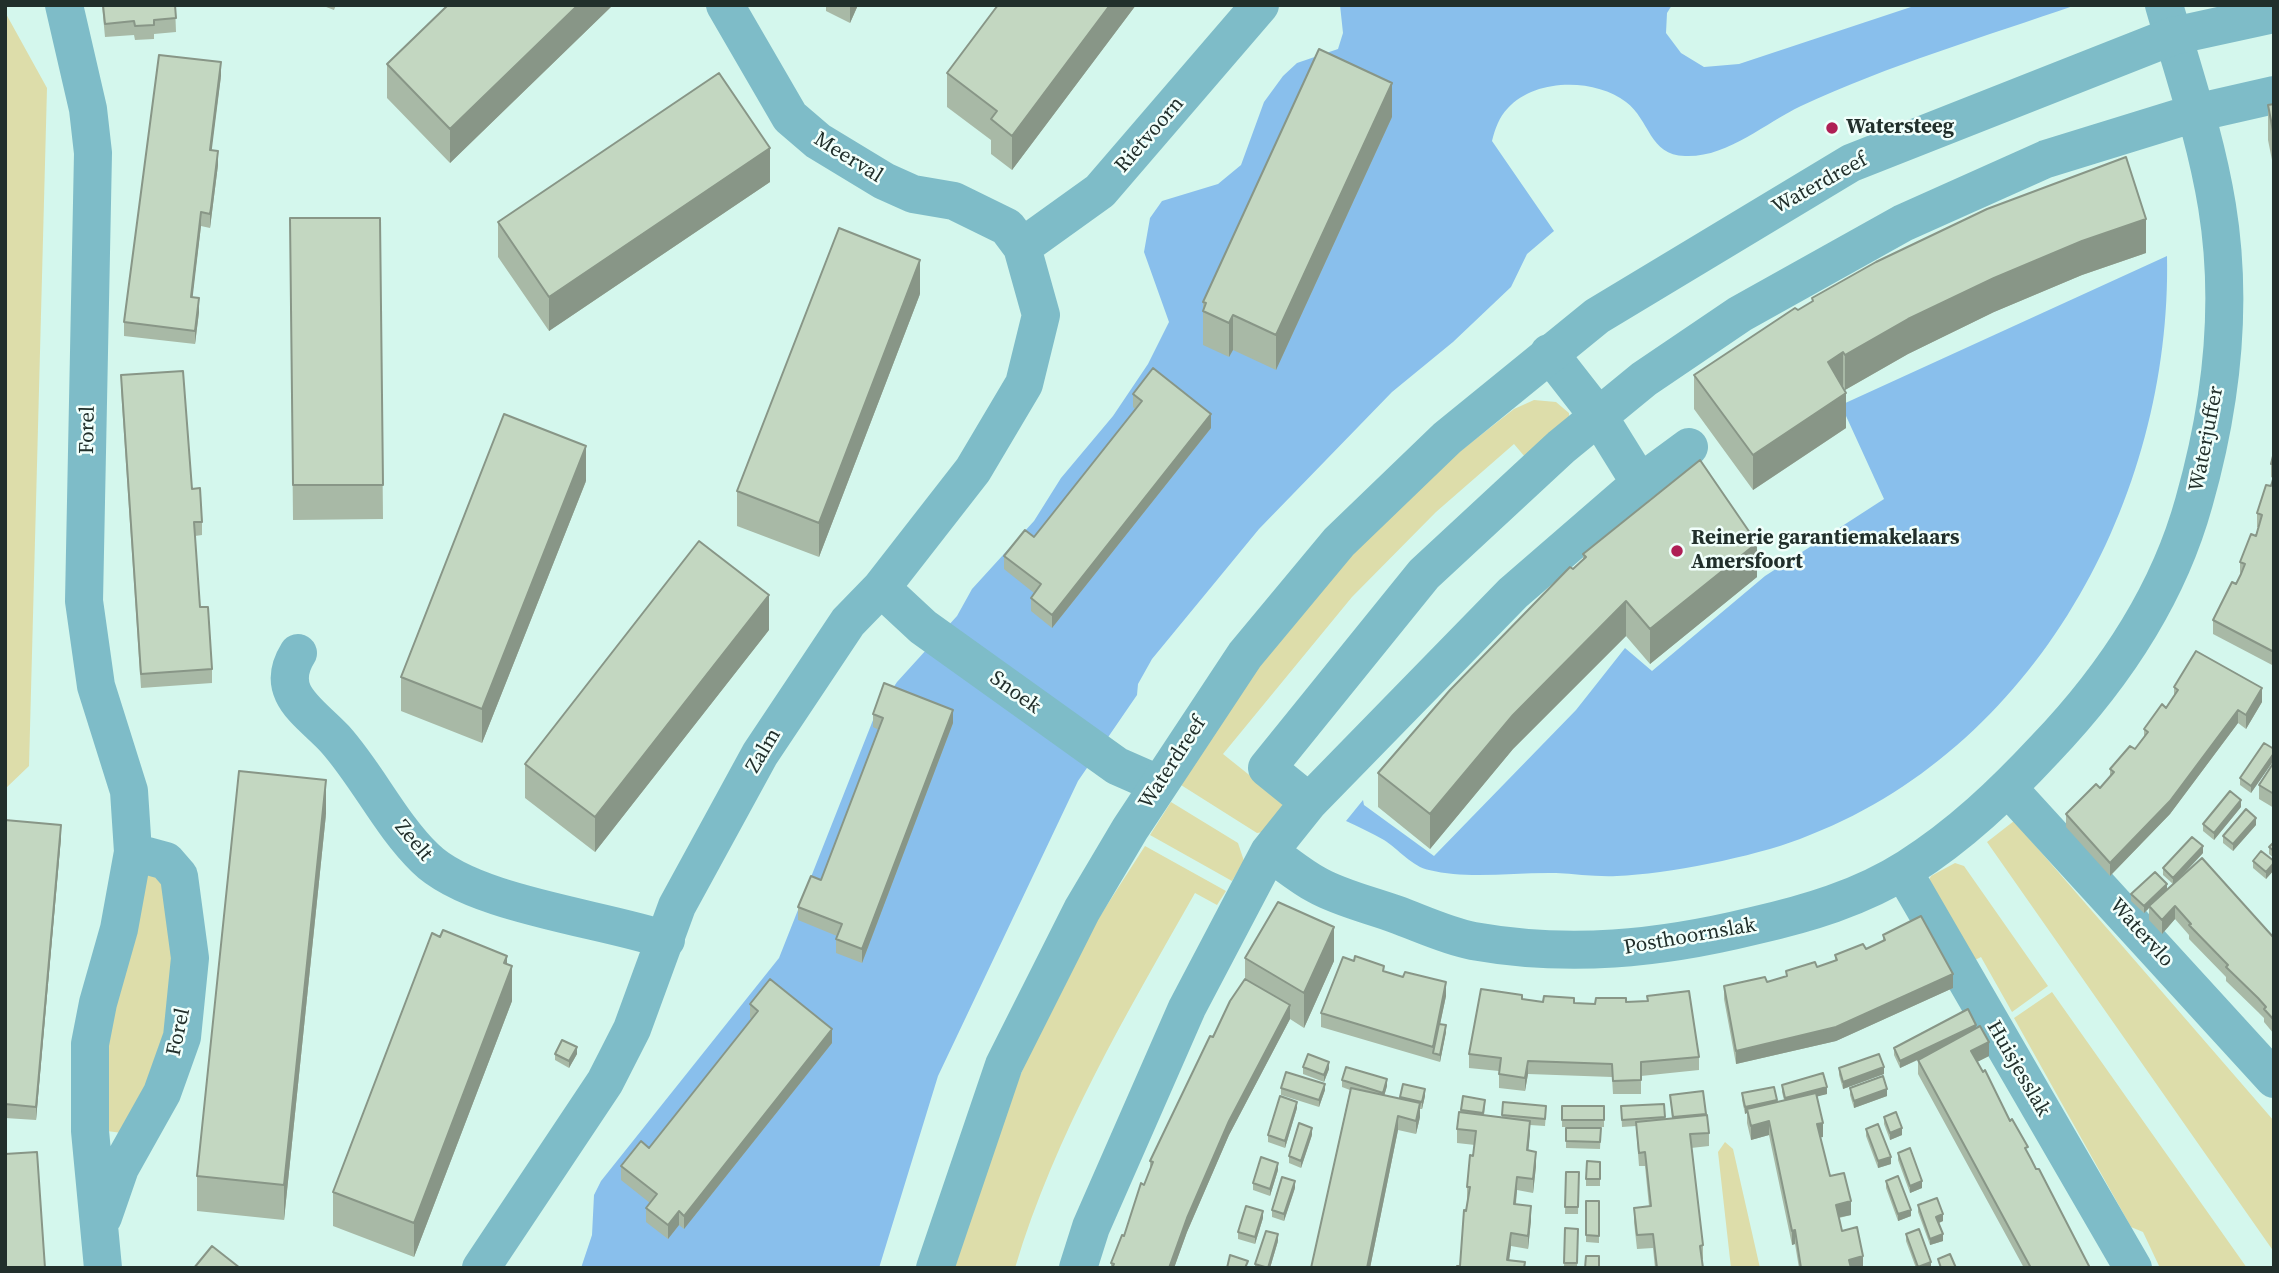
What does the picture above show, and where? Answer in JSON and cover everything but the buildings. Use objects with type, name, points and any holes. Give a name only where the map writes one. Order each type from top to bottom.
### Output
[{"type":"street","name":"Forel","points":[[64,5],[88,109],[93,153],[85,614],[96,686],[129,791],[133,852],[119,929],[98,1003],[90,1044],[90,1131],[103,1268]]},
{"type":"street","name":"Meerval","points":[[725,5],[790,117],[818,141],[844,159],[903,190],[954,201],[982,214],[1007,227],[1023,247]]},
{"type":"street","name":"Rietvoorn","points":[[1023,247],[1100,191],[1260,5]]},
{"type":"street","name":"Waterdreef","points":[[935,1268],[1004,1065],[1082,910],[1158,783],[1245,655],[1339,542],[1447,438],[1597,316],[1851,163],[2169,21],[2274,14]]},
{"type":"street","name":"Waterjuffer","points":[[2008,788],[2066,727],[2118,664],[2173,561],[2194,503],[2215,407],[2221,363],[2223,303],[2217,205],[2169,21]]},
{"type":"street","points":[[1309,802],[1267,768],[1424,574],[1561,447],[1644,379],[1740,314],[1903,223],[2046,159],[2195,113],[2274,95]]},
{"type":"street","name":"Zalm","points":[[481,1268],[605,1082],[632,1029],[677,906],[760,754],[848,622],[881,588],[973,470],[1024,384],[1041,316],[1023,247]]},
{"type":"street","points":[[1549,353],[1599,417],[1640,483]]},
{"type":"street","points":[[1078,1268],[1091,1227],[1187,1008],[1269,852],[1309,802],[1513,593],[1640,483],[1689,447]]},
{"type":"street","name":"Snoek","points":[[881,588],[923,627],[1117,766],[1158,783]]},
{"type":"street","name":"Zeelt","points":[[298,653],[289,677],[291,694],[343,749],[426,860],[462,883],[506,898],[666,940]]},
{"type":"street","name":"Posthoornslak","points":[[1269,852],[1319,886],[1470,941],[1571,953],[1646,948],[1804,914],[1903,871],[1965,829],[2008,788]]},
{"type":"street","name":"Watervlo","points":[[2008,788],[2274,1079]]},
{"type":"street","name":"Forel","points":[[99,1228],[120,1168],[162,1093],[182,1037],[190,958],[179,876],[166,861],[133,852]]},
{"type":"street","name":"Huisjesslak","points":[[1903,871],[2133,1268]]},
{"type":"green space","points":[[5,12],[47,88],[29,766],[5,789]]},
{"type":"green space","points":[[1534,400],[1556,402],[1569,413],[1569,428],[1531,464],[1514,444],[1436,512],[1352,597],[1223,754],[1283,802],[1276,830],[1257,833],[1181,785],[1279,636],[1408,492],[1514,409]]},
{"type":"green space","points":[[1171,802],[1238,843],[1244,861],[1232,881],[1150,835]]},
{"type":"green space","points":[[2014,821],[2274,1121],[2274,1252],[1987,842]]},
{"type":"green space","points":[[1145,846],[1226,891],[1217,905],[1195,893],[1144,983],[1094,1075],[1050,1170],[1015,1268],[954,1268],[1015,1087],[1071,961]]},
{"type":"green space","points":[[1955,863],[1964,866],[2048,986],[2012,1012],[1981,957],[1971,962],[1928,882],[1931,876]]},
{"type":"green space","points":[[146,873],[159,874],[175,913],[171,1038],[122,1133],[107,1131],[98,1086]]},
{"type":"green space","points":[[2052,992],[2247,1268],[2160,1268],[2143,1232],[2131,1227],[2014,1018]]},
{"type":"green space","points":[[1725,1142],[1733,1149],[1760,1268],[1731,1268],[1718,1152]]},
{"type":"water","points":[[1340,5],[1672,5],[1667,13],[1666,33],[1681,53],[1704,67],[1739,64],[1917,5],[2076,5],[1868,77],[1787,113],[1731,146],[1701,155],[1685,156],[1664,150],[1626,102],[1613,94],[1582,85],[1533,91],[1508,108],[1502,115],[1492,141],[1554,231],[1527,254],[1511,287],[1453,342],[1392,392],[1259,529],[1152,659],[1138,684],[1137,695],[1078,781],[938,1076],[879,1268],[581,1268],[592,1235],[594,1195],[601,1181],[779,958],[875,715],[897,682],[957,616],[972,589],[1034,521],[1061,478],[1113,416],[1148,364],[1169,322],[1144,252],[1150,218],[1162,201],[1218,184],[1241,165],[1264,102],[1283,76],[1297,63],[1338,49],[1343,33]]},
{"type":"water","points":[[2167,256],[2162,347],[2145,437],[2115,524],[2074,606],[2021,680],[1957,745],[1883,799],[1781,846],[1684,868],[1617,876],[1556,873],[1460,875],[1429,870],[1411,862],[1384,840],[1346,821],[1363,800],[1364,805],[1434,856],[1576,710],[1625,648],[1652,671],[1765,576],[1884,499],[1841,405]]},
{"type":"place","name":"Watersteeg","points":[[1832,128]]},
{"type":"place","name":"Reinerie garantiemakelaars Amersfoort","points":[[1677,551]]}]
